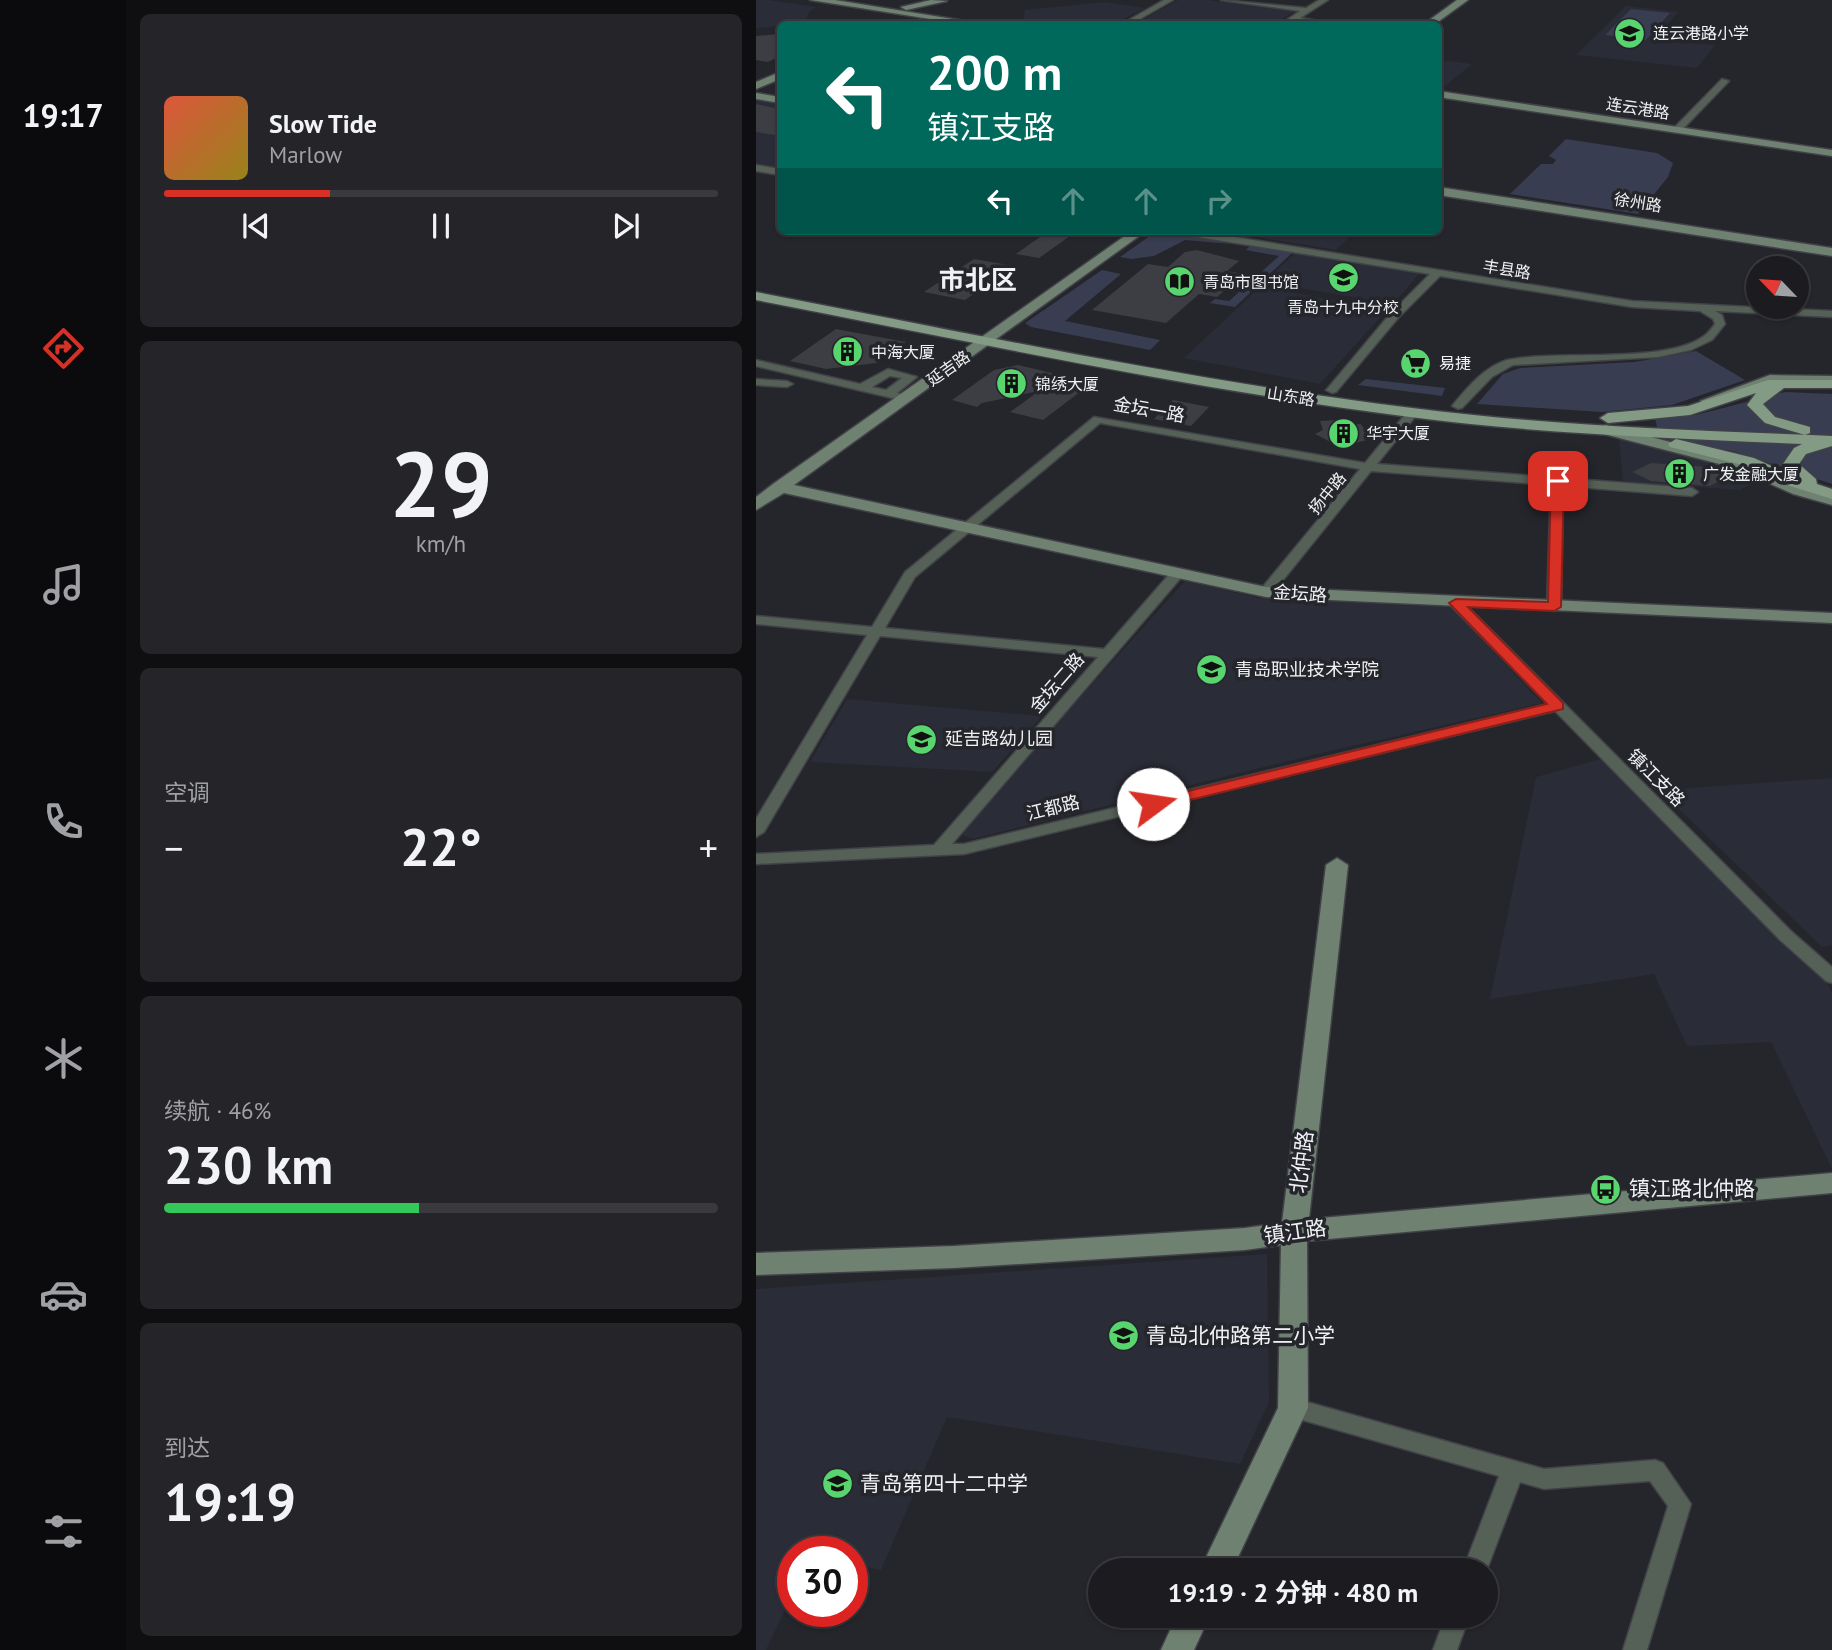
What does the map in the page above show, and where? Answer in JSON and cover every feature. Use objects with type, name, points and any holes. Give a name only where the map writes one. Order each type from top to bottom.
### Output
[{"type":"main road","name":"山东路","points":[[756,285],[1209,382],[1412,413],[1826,436]]},
{"type":"main road","name":"山东路","points":[[756,296],[1332,390],[1605,424]]},
{"type":"main road","points":[[1605,424],[1690,410],[1768,384],[1832,384]]},
{"type":"main road","points":[[1826,436],[1770,420],[1755,405],[1762,395],[1791,386],[1832,384]]},
{"type":"main road","points":[[1605,424],[1748,461],[1832,497]]},
{"type":"main road","points":[[1826,436],[1800,451],[1791,464],[1800,476],[1832,489]]},
{"type":"street","points":[[815,0],[956,21]]},
{"type":"street","points":[[1131,21],[1169,0]]},
{"type":"street","points":[[1226,0],[1307,10]]},
{"type":"street","points":[[1289,21],[1324,0]]},
{"type":"street","points":[[1433,21],[1463,0]]},
{"type":"street","points":[[867,8],[913,7],[946,1]]},
{"type":"street","points":[[898,21],[946,1]]},
{"type":"street","points":[[946,1],[947,11],[956,21]]},
{"type":"street","points":[[867,8],[886,13],[893,21]]},
{"type":"street","points":[[906,21],[915,15]]},
{"type":"street","points":[[1293,19],[1310,21]]},
{"type":"street","points":[[924,21],[956,21]]},
{"type":"street","points":[[756,86],[777,76]]},
{"type":"street","points":[[1677,130],[1725,81]]},
{"type":"street","points":[[756,94],[777,84]]},
{"type":"street","points":[[756,94],[777,99]]},
{"type":"street","name":"连云港路","points":[[1442,95],[1832,153]]},
{"type":"street","points":[[756,167],[777,171]]},
{"type":"street","name":"徐州路","points":[[1442,192],[1832,252]]},
{"type":"street","name":"延吉路","points":[[756,505],[1134,235]]},
{"type":"street","name":"丰县路","points":[[1203,235],[1632,304],[1705,310],[1832,314]]},
{"type":"street","points":[[1332,390],[1387,324],[1436,274]]},
{"type":"street","points":[[1458,406],[1496,368],[1512,362],[1602,360],[1694,345],[1711,338],[1720,324],[1718,317],[1705,310]]},
{"type":"street","points":[[862,388],[888,372],[911,377],[888,394]]},
{"type":"street","points":[[758,373],[862,388],[905,398]]},
{"type":"street","points":[[758,373],[787,384]]},
{"type":"street","points":[[1655,415],[1770,379],[1832,384]]},
{"type":"street","name":"扬中路","points":[[1266,592],[1412,413]]},
{"type":"street","name":"金坛一路","points":[[756,832],[910,575],[1098,419],[1369,467],[1692,492]]},
{"type":"street","points":[[1605,424],[1741,465],[1799,491],[1832,497]]},
{"type":"street","points":[[1554,607],[1558,481]]},
{"type":"street","name":"金坛路","points":[[779,487],[1266,592],[1456,603],[1832,618]]},
{"type":"street","name":"金坛二路","points":[[938,851],[1178,573]]},
{"type":"street","name":"镇江支路","points":[[1456,603],[1786,936],[1832,977]]},
{"type":"street","points":[[756,620],[1108,654]]},
{"type":"street","name":"江都路","points":[[756,859],[964,849],[1558,706]]},
{"type":"street","name":"北仲路","points":[[1222,1558],[1293,1408],[1294,1232],[1337,865]]},
{"type":"street","name":"镇江路","points":[[756,1265],[954,1258],[1245,1239],[1344,1224],[1832,1183]]},
{"type":"street","points":[[1293,1408],[1544,1479],[1655,1470],[1680,1504],[1634,1650]]},
{"type":"street","points":[[1480,1558],[1513,1470]]},
{"type":"street","points":[[1177,1650],[1188,1628]]},
{"type":"street","points":[[1445,1650],[1453,1628]]},
{"type":"shaded area","points":[[756,0],[817,7],[810,11],[805,21],[777,21],[777,26],[756,28]]},
{"type":"shaded area","points":[[1178,0],[1208,0],[1295,11],[1279,21],[1140,21]]},
{"type":"shaded area","points":[[1105,2],[1145,8],[1120,21],[1021,21],[1025,10]]},
{"type":"shaded area","name":"连云港路小学","points":[[1626,6],[1678,12],[1657,38],[1715,45],[1697,68],[1576,55]]},
{"type":"shaded area","points":[[1631,9],[1670,13],[1646,40],[1605,35]]},
{"type":"shaded area","points":[[1442,60],[1472,64],[1442,88]]},
{"type":"shaded area","points":[[756,100],[777,103],[777,169],[756,164]]},
{"type":"shaded area","points":[[1566,139],[1657,153],[1673,163],[1668,177],[1638,214],[1510,194],[1541,164],[1553,164],[1556,160],[1549,156]]},
{"type":"shaded area","points":[[1151,235],[1180,235],[1232,244],[1185,240],[1154,256],[1131,259],[1120,257]]},
{"type":"shaded area","points":[[1244,235],[1352,235],[1336,250]]},
{"type":"shaded area","points":[[1250,246],[1292,253],[1235,307],[1210,303],[1215,299],[1229,301],[1279,256],[1246,250]]},
{"type":"shaded area","name":"青岛十九中分校","points":[[1295,253],[1420,273],[1393,304],[1264,282]]},
{"type":"shaded area","points":[[1102,270],[1121,274],[1065,321],[1160,340],[1150,350],[1031,327],[1025,323]]},
{"type":"shaded area","points":[[1260,287],[1388,309],[1320,384],[1184,358]]},
{"type":"shaded area","points":[[1696,351],[1745,380],[1672,405],[1602,412],[1477,404],[1503,374],[1520,368],[1635,362]]},
{"type":"shaded area","points":[[1366,379],[1445,388],[1442,396],[1358,385]]},
{"type":"shaded area","points":[[1785,392],[1832,394],[1832,484],[1734,451],[1660,438],[1655,419],[1696,415]]},
{"type":"shaded area","points":[[1619,438],[1684,450],[1764,477],[1740,490],[1623,482]]},
{"type":"shaded area","name":"青岛职业技术学院","points":[[1185,581],[1259,598],[1451,607],[1542,703],[1313,755],[972,839],[958,833]]},
{"type":"shaded area","name":"延吉路幼儿园","points":[[847,699],[1042,716],[992,772],[810,762]]},
{"type":"shaded area","points":[[1601,759],[1828,984],[1832,994],[1832,1169],[1771,1042],[1687,1046],[1654,974],[1490,999],[1536,777]]},
{"type":"shaded area","points":[[1832,778],[1832,945],[1822,947],[1659,790]]},
{"type":"shaded area","points":[[1267,1254],[1269,1402],[1240,1464],[947,1417],[881,1570],[868,1567],[868,1536],[777,1536],[777,1627],[766,1650],[756,1650],[756,1289]]},
{"type":"building","points":[[777,34],[777,58],[768,62],[756,60],[756,36]]},
{"type":"building","points":[[756,104],[777,108],[777,136],[756,132]]},
{"type":"building","points":[[1043,235],[1070,236],[1039,258],[1016,254]]},
{"type":"building","name":"青岛市图书馆","points":[[1197,250],[1239,261],[1227,271],[1243,274],[1217,297],[1199,294],[1166,323],[1092,310],[1148,264],[1168,267],[1185,252]]},
{"type":"building","points":[[974,259],[1014,266],[965,300],[924,292]]},
{"type":"building","name":"中海大厦","points":[[836,329],[906,342],[877,363],[826,369],[790,361]]},
{"type":"building","points":[[1018,365],[1093,382],[1043,420],[1010,412],[1039,391],[982,403],[977,407],[952,400],[994,370]]},
{"type":"building","points":[[1173,400],[1209,407],[1191,426],[1154,419]]},
{"type":"building","name":"华宇大厦","points":[[1337,420],[1339,425],[1361,424],[1371,439],[1340,447],[1315,434],[1323,430],[1320,421]]},
{"type":"building","name":"广发金融大厦","points":[[1651,463],[1710,467],[1729,476],[1710,486],[1651,481],[1632,472]]},
{"type":"place","name":"连云港路小学","points":[[1630,33]]},
{"type":"place","name":"青岛十九中分校","points":[[1343,278]]},
{"type":"place","name":"青岛市图书馆","points":[[1180,282]]},
{"type":"place","name":"中海大厦","points":[[848,352]]},
{"type":"place","name":"易捷","points":[[1416,363]]},
{"type":"place","name":"锦绣大厦","points":[[1012,384]]},
{"type":"place","name":"华宇大厦","points":[[1343,433]]},
{"type":"place","name":"广发金融大厦","points":[[1680,474]]},
{"type":"place","name":"青岛职业技术学院","points":[[1212,670]]},
{"type":"place","name":"延吉路幼儿园","points":[[922,739]]},
{"type":"place","name":"镇江路北仲路","points":[[1606,1189]]},
{"type":"place","name":"青岛北仲路第二小学","points":[[1123,1336]]},
{"type":"place","name":"青岛第四十二中学","points":[[837,1484]]},
{"type":"district","name":"市北区","points":[[978,280]]},
{"type":"route","points":[[1153,804],[1558,706],[1456,603],[1554,607],[1558,481]]}]
